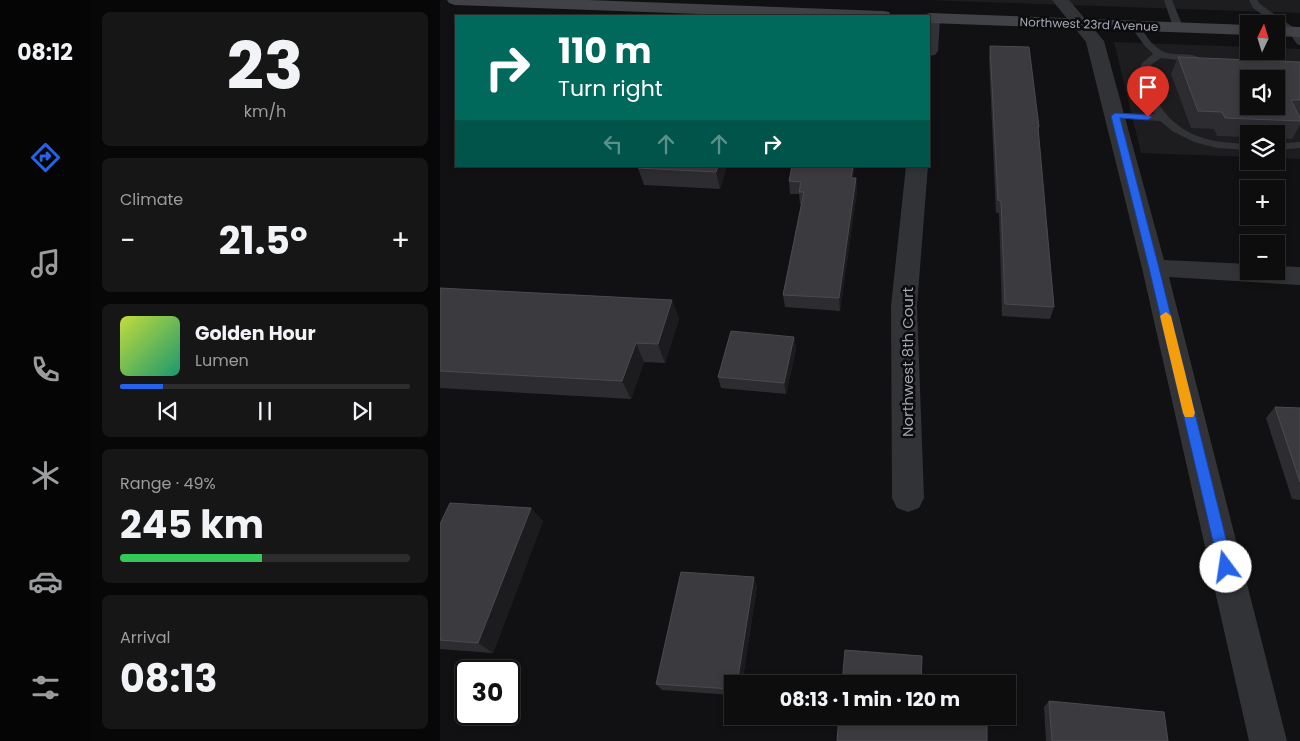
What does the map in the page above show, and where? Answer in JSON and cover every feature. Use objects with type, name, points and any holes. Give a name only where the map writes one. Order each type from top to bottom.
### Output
[{"type":"main road","points":[[455,0],[856,15]]},
{"type":"main road","name":"Northwest 23rd Avenue","points":[[930,18],[1240,30]]},
{"type":"main road","points":[[1285,33],[1298,35]]},
{"type":"street","points":[[1060,0],[1095,41],[1154,268],[1268,741]]},
{"type":"street","name":"Northwest 8th Court","points":[[908,498],[904,306],[918,167]]},
{"type":"street","points":[[1154,268],[1300,276]]},
{"type":"lane","points":[[1168,0],[1178,28]]},
{"type":"lane","points":[[1253,0],[1256,6],[1298,35]]},
{"type":"lane","points":[[1135,26],[1148,47],[1158,55],[1207,59]]},
{"type":"lane","points":[[1158,55],[1146,64],[1143,74],[1145,88],[1153,105],[1164,118],[1181,133],[1199,140],[1219,145],[1240,146]]},
{"type":"lane","points":[[1115,116],[1164,118]]},
{"type":"lane","points":[[1285,146],[1300,145]]},
{"type":"shaded area","points":[[926,0],[1300,0],[1300,13]]},
{"type":"shaded area","points":[[1114,42],[1240,47],[1240,60],[1285,60],[1285,48],[1300,49],[1300,159],[1285,158],[1285,125],[1240,125],[1240,157],[1141,153]]},
{"type":"building","points":[[990,46],[1029,47],[1039,127],[1054,307],[1005,304],[1001,201],[998,200]]},
{"type":"building","points":[[1178,57],[1300,62],[1300,100],[1291,100],[1300,121],[1225,118],[1222,112],[1198,111]]},
{"type":"building","points":[[638,167],[718,167],[716,172]]},
{"type":"building","points":[[792,167],[853,167],[851,178],[856,178],[839,298],[783,295],[804,192],[799,192],[801,182],[789,181]]},
{"type":"building","points":[[440,288],[672,300],[658,344],[636,343],[622,381],[440,371]]},
{"type":"building","points":[[731,331],[794,337],[784,383],[718,377]]},
{"type":"building","points":[[1275,407],[1300,408],[1300,482]]},
{"type":"building","points":[[450,503],[531,508],[478,643],[440,640],[440,524]]},
{"type":"building","points":[[681,572],[754,577],[738,675],[724,675],[724,688],[656,684]]},
{"type":"building","points":[[845,650],[922,656],[921,675],[843,675]]},
{"type":"building","points":[[1049,701],[1164,712],[1168,741],[1052,741]]},
{"type":"building","points":[[838,725],[987,725],[987,741],[837,741]]},
{"type":"slow traffic","points":[[1166,316],[1189,413]]},
{"type":"route","points":[[1148,117],[1115,116],[1154,268],[1226,567]]}]
